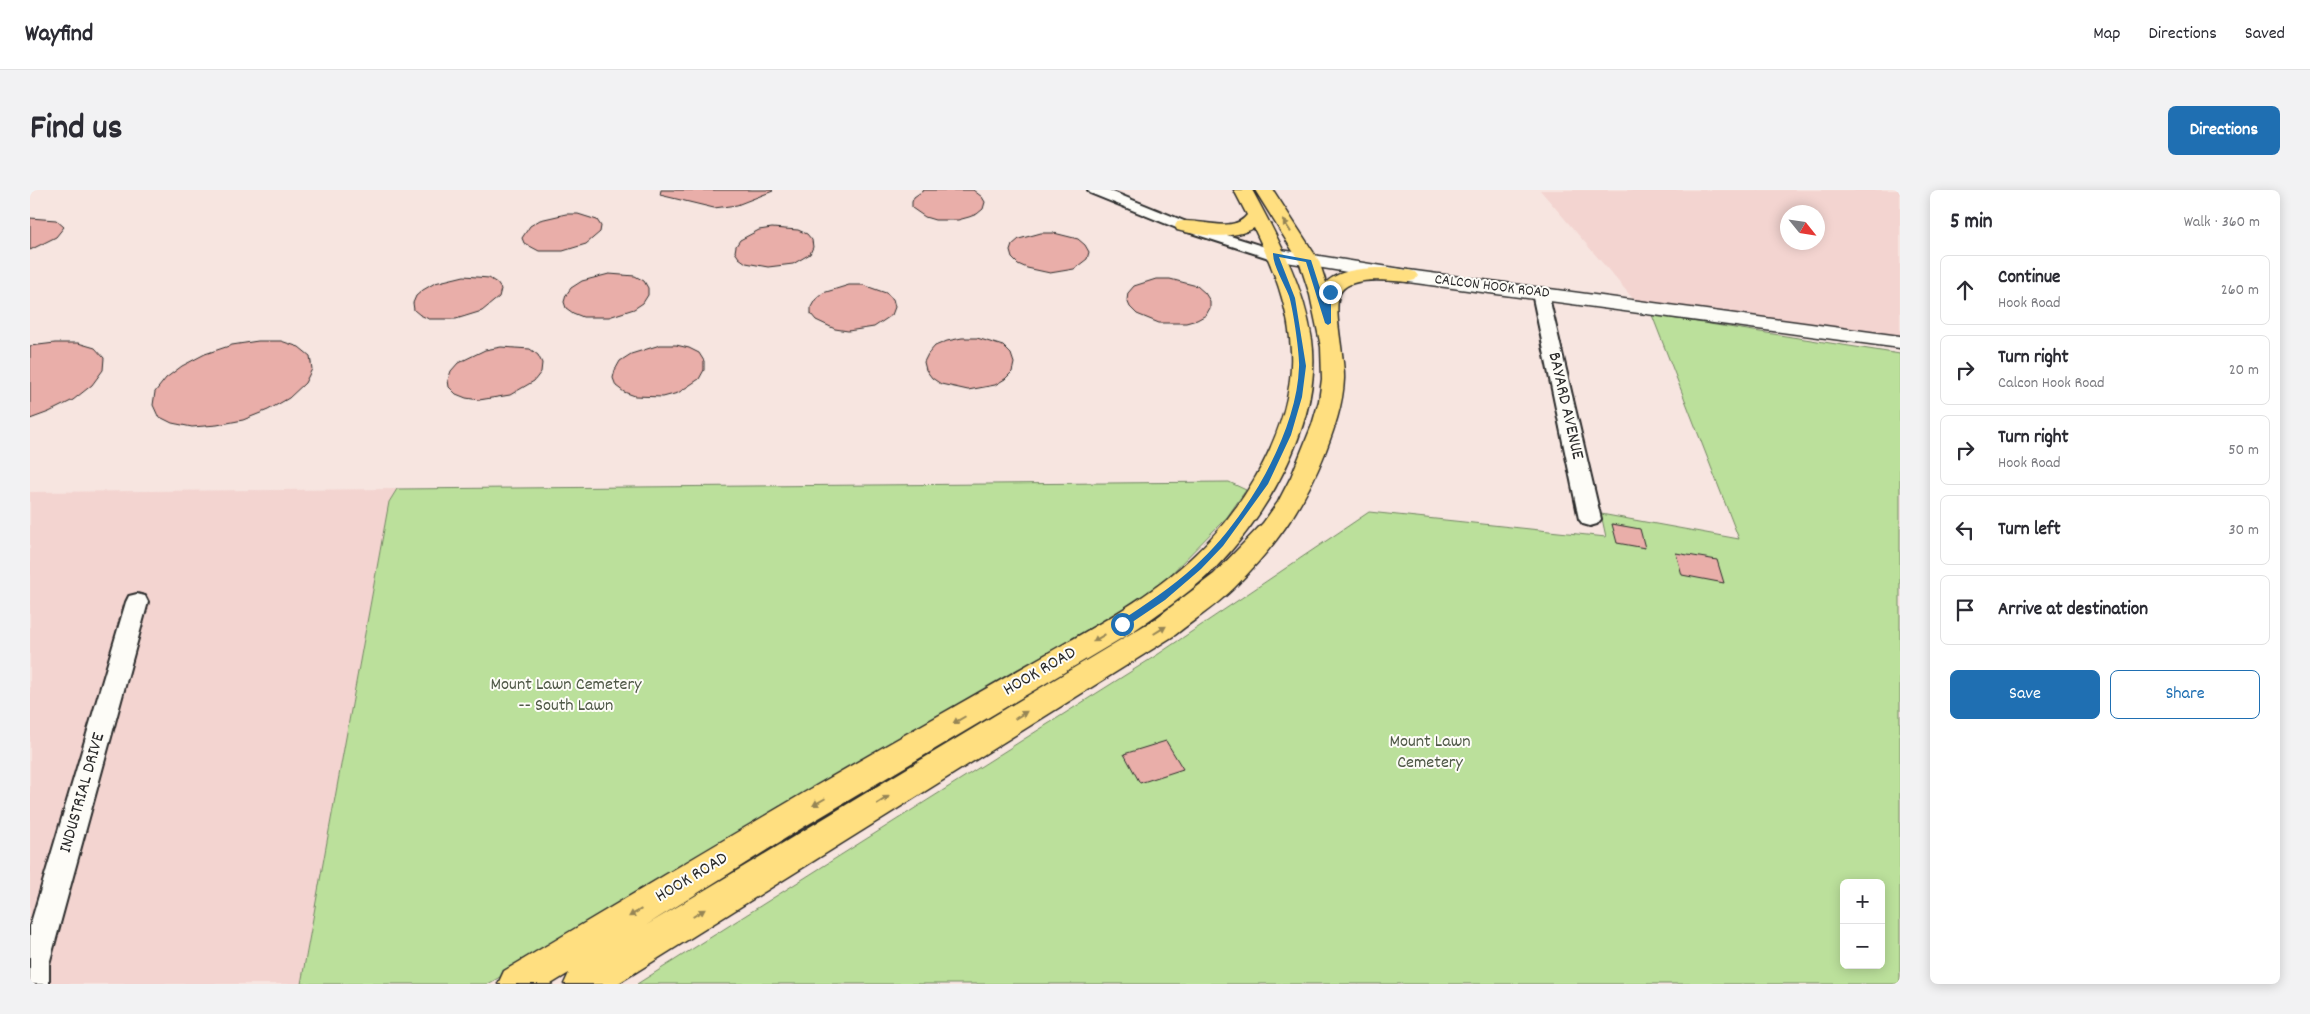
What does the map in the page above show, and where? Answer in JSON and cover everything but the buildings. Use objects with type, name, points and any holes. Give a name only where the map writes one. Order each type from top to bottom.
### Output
[{"type":"main road","name":"HOOK ROAD","points":[[517,984],[790,818],[1122,624],[1162,598],[1199,567],[1232,529],[1264,484],[1287,435],[1298,397],[1303,366],[1292,298],[1275,255],[1243,190]]},
{"type":"main road","name":"HOOK ROAD","points":[[583,984],[1165,627],[1224,581],[1254,550],[1288,506],[1314,453],[1324,426],[1333,380],[1332,347],[1328,323],[1309,261],[1264,190]]},
{"type":"main road","points":[[1184,226],[1214,229],[1234,228],[1248,224],[1256,215]]},
{"type":"main road","points":[[1328,323],[1330,292],[1338,283],[1346,278],[1361,275],[1408,276]]},
{"type":"street","name":"CALCON HOOK ROAD","points":[[1095,190],[1184,226],[1275,255],[1408,276],[1900,342]]},
{"type":"street","name":"BAYARD AVENUE","points":[[1540,293],[1590,519]]},
{"type":"street","name":"INDUSTRIAL DRIVE","points":[[34,984],[34,964],[137,602]]},
{"type":"shaded area","points":[[1540,190],[1900,190],[1900,337],[1802,322],[1635,301]]},
{"type":"shaded area","points":[[397,489],[389,502],[301,984],[30,984],[30,492]]},
{"type":"green space","name":"Mount Lawn Cemetery","points":[[1652,315],[1900,354],[1900,984],[637,984],[1157,655],[1369,512],[1606,537],[1601,514],[1739,539]]},
{"type":"green space","name":"Mount Lawn Cemetery -- South Lawn","points":[[1229,482],[1246,490],[1227,517],[1167,578],[1122,610],[488,984],[301,984],[389,502],[397,489]]},
{"type":"route","points":[[1122,624],[1162,598],[1199,567],[1220,544],[1264,484],[1287,435],[1298,397],[1303,366],[1292,298],[1275,255],[1309,261],[1328,323],[1330,292]]}]
